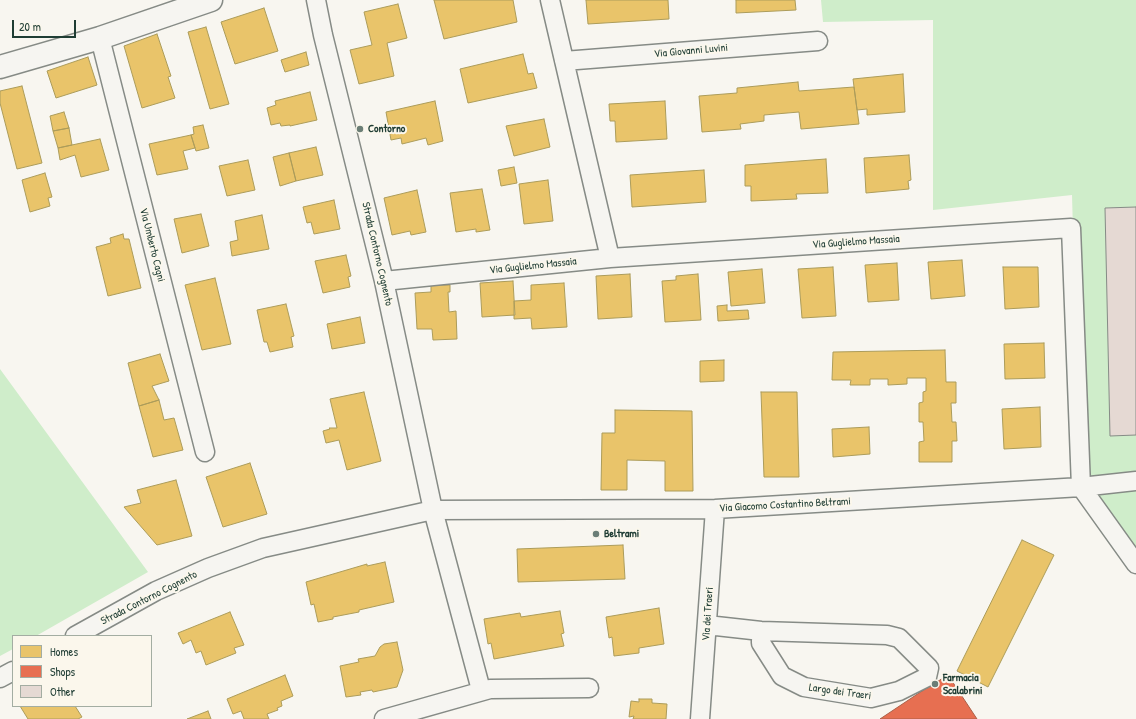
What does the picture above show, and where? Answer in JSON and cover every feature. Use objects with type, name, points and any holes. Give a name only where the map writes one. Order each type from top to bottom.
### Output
[{"type":"street","points":[[0,67],[100,38],[211,0]]},
{"type":"street","name":"Strada Contorno Cognento","points":[[316,0],[323,35],[384,281],[433,510],[481,690]]},
{"type":"street","points":[[550,0],[610,258]]},
{"type":"street","name":"Via Umberto Cagni","points":[[100,38],[205,452]]},
{"type":"street","name":"Via Giovanni Luvini","points":[[564,62],[818,41]]},
{"type":"street","name":"Via Guglielmo Massaia","points":[[384,281],[610,258],[1071,228],[1082,487]]},
{"type":"street","name":"Via Giacomo Costantino Beltrami","points":[[433,510],[715,509],[1082,487],[1136,481]]},
{"type":"street","points":[[1082,487],[1136,564]]},
{"type":"street","name":"Via dei Traeri","points":[[700,719],[715,509]]},
{"type":"street","name":"Strada Contorno Cognento","points":[[77,635],[156,591],[208,568],[262,548],[433,510]]},
{"type":"street","name":"Largo dei Traeri","points":[[707,625],[761,630],[887,635],[899,638],[929,668],[927,677],[899,691],[871,698],[804,687],[782,676],[761,643],[761,630]]},
{"type":"street","points":[[0,678],[12,672]]},
{"type":"street","points":[[384,719],[490,688],[589,688]]},
{"type":"green space","points":[[821,0],[1136,0],[1136,567],[1080,485],[1072,195],[933,210],[933,20],[823,22]]},
{"type":"green space","points":[[0,369],[148,572],[38,635],[12,635],[12,650],[0,656]]},
{"type":"building: Homes","points":[[434,0],[513,0],[517,22],[444,39]]},
{"type":"building: Homes","points":[[586,0],[668,0],[669,19],[588,24]]},
{"type":"building: Homes","points":[[736,0],[795,0],[796,10],[736,13]]},
{"type":"building: Homes","points":[[398,4],[407,38],[387,43],[394,76],[359,84],[350,50],[372,45],[364,12]]},
{"type":"building: Homes","points":[[264,8],[278,51],[235,64],[221,22]]},
{"type":"building: Homes","points":[[206,27],[229,104],[210,109],[188,32]]},
{"type":"building: Homes","points":[[157,34],[171,76],[168,77],[175,98],[142,108],[124,46]]},
{"type":"building: Homes","points":[[306,52],[309,65],[285,72],[281,60]]},
{"type":"building: Homes","points":[[523,54],[528,74],[533,73],[537,88],[468,103],[460,69]]},
{"type":"building: Homes","points":[[88,57],[97,85],[56,98],[47,71]]},
{"type":"building: Homes","points":[[903,74],[905,112],[867,115],[867,109],[857,110],[853,79]]},
{"type":"building: Homes","points":[[798,82],[799,91],[854,87],[859,124],[801,129],[799,112],[764,115],[764,121],[740,124],[741,129],[702,132],[699,96],[737,93],[737,88]]},
{"type":"building: Homes","points":[[22,86],[42,163],[17,169],[0,103],[0,91]]},
{"type":"building: Homes","points":[[310,92],[317,120],[290,126],[281,126],[280,123],[271,125],[267,108],[276,105],[275,101]]},
{"type":"building: Homes","points":[[435,101],[443,141],[428,145],[426,138],[402,144],[401,138],[391,140],[386,112]]},
{"type":"building: Homes","points":[[665,101],[667,139],[616,142],[615,121],[610,121],[609,104]]},
{"type":"building: Homes","points":[[64,112],[69,128],[53,131],[50,116]]},
{"type":"building: Homes","points":[[544,119],[550,147],[514,156],[506,126]]},
{"type":"building: Homes","points":[[203,125],[209,148],[196,151],[191,135],[194,134],[193,127]]},
{"type":"building: Homes","points":[[69,128],[72,145],[58,148],[53,131]]},
{"type":"building: Homes","points":[[191,135],[195,148],[183,151],[188,169],[157,175],[149,144]]},
{"type":"building: Homes","points":[[100,139],[109,170],[81,177],[75,155],[60,160],[58,148]]},
{"type":"building: Homes","points":[[316,147],[323,175],[296,181],[289,153]]},
{"type":"building: Homes","points":[[289,153],[296,181],[280,186],[273,157]]},
{"type":"building: Homes","points":[[909,155],[911,180],[908,181],[909,189],[866,193],[864,158]]},
{"type":"building: Homes","points":[[826,159],[828,193],[796,194],[797,199],[751,201],[751,186],[745,186],[745,165]]},
{"type":"building: Homes","points":[[248,160],[255,190],[227,196],[219,166]]},
{"type":"building: Homes","points":[[514,167],[517,183],[501,186],[498,170]]},
{"type":"building: Homes","points":[[704,170],[706,202],[632,207],[630,175]]},
{"type":"building: Homes","points":[[45,173],[52,197],[48,198],[50,206],[30,212],[22,180]]},
{"type":"building: Homes","points":[[548,180],[553,221],[524,224],[519,184]]},
{"type":"building: Homes","points":[[482,189],[490,230],[476,232],[476,229],[456,232],[450,193]]},
{"type":"building: Homes","points":[[417,190],[426,232],[411,235],[410,231],[392,235],[384,198]]},
{"type":"building: Homes","points":[[334,200],[340,229],[314,234],[311,222],[307,223],[303,207]]},
{"type":"building: Homes","points":[[201,214],[209,246],[182,253],[174,219]]},
{"type":"building: Homes","points":[[262,215],[269,249],[232,256],[230,242],[238,240],[235,221]]},
{"type":"building: Homes","points":[[123,234],[124,239],[129,239],[141,288],[108,296],[96,247],[111,243],[110,238]]},
{"type":"building: Homes","points":[[346,255],[351,276],[348,277],[350,287],[323,293],[315,261]]},
{"type":"building: Homes","points":[[962,260],[965,296],[931,299],[928,262]]},
{"type":"building: Homes","points":[[897,263],[899,300],[868,302],[865,265]]},
{"type":"building: Homes","points":[[833,267],[836,316],[802,318],[798,269]]},
{"type":"building: Homes","points":[[1003,267],[1038,267],[1039,307],[1005,309]]},
{"type":"building: Homes","points":[[762,269],[765,303],[731,306],[728,272]]},
{"type":"building: Homes","points":[[630,274],[632,317],[598,319],[596,276]]},
{"type":"building: Homes","points":[[698,274],[701,320],[665,322],[662,281],[676,280],[676,276]]},
{"type":"building: Homes","points":[[215,278],[231,344],[202,350],[185,285]]},
{"type":"building: Homes","points":[[513,281],[515,315],[482,317],[480,283]]},
{"type":"building: Homes","points":[[564,283],[567,327],[532,329],[531,318],[514,319],[514,301],[531,300],[531,285]]},
{"type":"building: Homes","points":[[431,285],[450,285],[450,292],[448,292],[449,312],[456,311],[457,339],[433,340],[432,329],[417,329],[415,293],[431,292]]},
{"type":"building: Homes","points":[[286,304],[294,336],[291,337],[293,347],[270,352],[267,342],[264,342],[257,310]]},
{"type":"building: Homes","points":[[727,305],[727,311],[748,310],[749,319],[718,321],[717,306]]},
{"type":"building: Homes","points":[[360,317],[365,343],[332,349],[327,324]]},
{"type":"building: Homes","points":[[1044,343],[1045,378],[1005,379],[1004,344]]},
{"type":"building: Homes","points":[[945,350],[946,382],[956,382],[956,403],[951,403],[952,422],[956,422],[957,441],[952,441],[952,462],[919,462],[919,442],[924,441],[923,422],[919,422],[919,403],[923,402],[923,392],[926,391],[926,378],[907,378],[907,384],[888,385],[888,379],[870,379],[870,385],[850,385],[851,380],[832,380],[833,352]]},
{"type":"building: Homes","points":[[160,354],[169,381],[152,386],[159,400],[139,406],[128,363]]},
{"type":"building: Homes","points":[[724,360],[724,381],[700,382],[700,361]]},
{"type":"building: Homes","points":[[364,392],[381,461],[347,470],[339,440],[326,443],[323,431],[330,429],[329,428],[337,428],[330,399]]},
{"type":"building: Homes","points":[[761,392],[797,392],[799,477],[764,477]]},
{"type":"building: Homes","points":[[159,400],[164,420],[174,418],[183,450],[153,457],[139,406]]},
{"type":"building: Homes","points":[[1040,407],[1041,447],[1004,449],[1002,409]]},
{"type":"building: Homes","points":[[615,410],[692,411],[693,491],[665,491],[665,461],[627,460],[627,490],[601,490],[602,433],[615,433]]},
{"type":"building: Homes","points":[[869,427],[870,454],[833,457],[832,429]]},
{"type":"building: Homes","points":[[250,463],[267,514],[223,527],[206,477]]},
{"type":"building: Homes","points":[[176,480],[192,536],[157,545],[124,507],[141,503],[137,490]]},
{"type":"building: Homes","points":[[1022,540],[1054,555],[988,687],[957,671]]},
{"type":"building: Homes","points":[[623,545],[625,579],[518,582],[517,549]]},
{"type":"building: Homes","points":[[385,562],[394,602],[318,622],[314,604],[311,605],[306,582],[367,564],[367,566]]},
{"type":"building: Homes","points":[[659,608],[664,644],[639,648],[639,653],[614,656],[612,637],[609,638],[606,617]]},
{"type":"building: Homes","points":[[560,611],[564,633],[561,634],[564,646],[494,659],[491,643],[488,644],[484,619],[520,613],[521,617]]},
{"type":"building: Homes","points":[[230,612],[244,645],[234,648],[236,653],[206,665],[201,651],[196,653],[191,640],[183,644],[178,633]]},
{"type":"building: Homes","points":[[397,642],[403,670],[397,687],[373,692],[372,690],[360,692],[361,695],[346,697],[340,666],[359,662],[358,659],[375,656],[380,647],[384,644]]},
{"type":"building: Homes","points":[[285,675],[293,696],[281,701],[282,706],[277,708],[278,710],[267,714],[269,719],[244,719],[241,711],[233,714],[227,699]]},
{"type":"building: Homes","points":[[639,699],[652,699],[652,703],[667,704],[666,719],[633,719],[634,716],[629,717],[631,701],[639,702]]},
{"type":"building: Homes","points":[[21,707],[76,707],[82,717],[78,719],[28,719]]},
{"type":"building: Homes","points":[[208,711],[211,719],[187,719]]},
{"type":"building: Shops","points":[[948,675],[977,719],[880,719],[919,693]]},
{"type":"building: Other","points":[[1136,207],[1136,435],[1110,436],[1105,208]]},
{"type":"place","name":"Contorno","points":[[360,129]]},
{"type":"place","name":"Beltrami","points":[[596,534]]},
{"type":"place","name":"Farmacia Scalabrini","points":[[935,684]]}]
